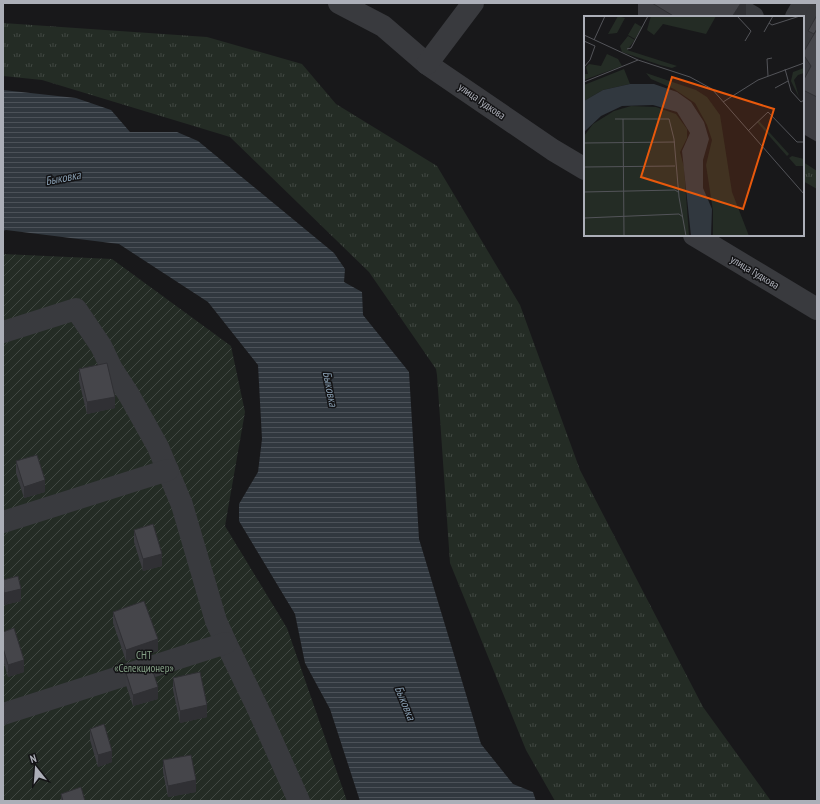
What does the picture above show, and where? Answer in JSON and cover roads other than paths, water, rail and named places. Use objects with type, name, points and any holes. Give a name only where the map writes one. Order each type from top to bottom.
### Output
[{"type":"street","name":"улица Гудкова","points":[[338,3],[384,26],[427,64],[547,146],[584,168]]},
{"type":"street","points":[[427,64],[473,3]]},
{"type":"street","points":[[729,3],[751,16]]},
{"type":"street","points":[[797,16],[804,3]]},
{"type":"street","points":[[804,38],[817,15]]},
{"type":"street","points":[[804,47],[817,54]]},
{"type":"street","name":"улица Гудкова","points":[[696,236],[817,309]]},
{"type":"street","points":[[3,332],[76,310],[101,346],[112,369],[130,395],[158,447],[182,505],[216,620],[299,801]]},
{"type":"street","points":[[3,522],[168,470]]},
{"type":"street","points":[[3,714],[226,644]]},
{"type":"water","name":"Быковка","points":[[3,90],[76,98],[111,110],[130,132],[177,132],[198,141],[334,253],[345,269],[344,282],[362,292],[363,315],[409,372],[419,539],[481,744],[513,784],[533,792],[536,801],[360,801],[330,709],[305,663],[295,614],[239,521],[239,504],[258,472],[262,439],[258,365],[208,302],[119,244],[6,230],[3,231]]},
{"type":"park label","name":"СНТ «Селекционер»","points":[[144,661]]}]
